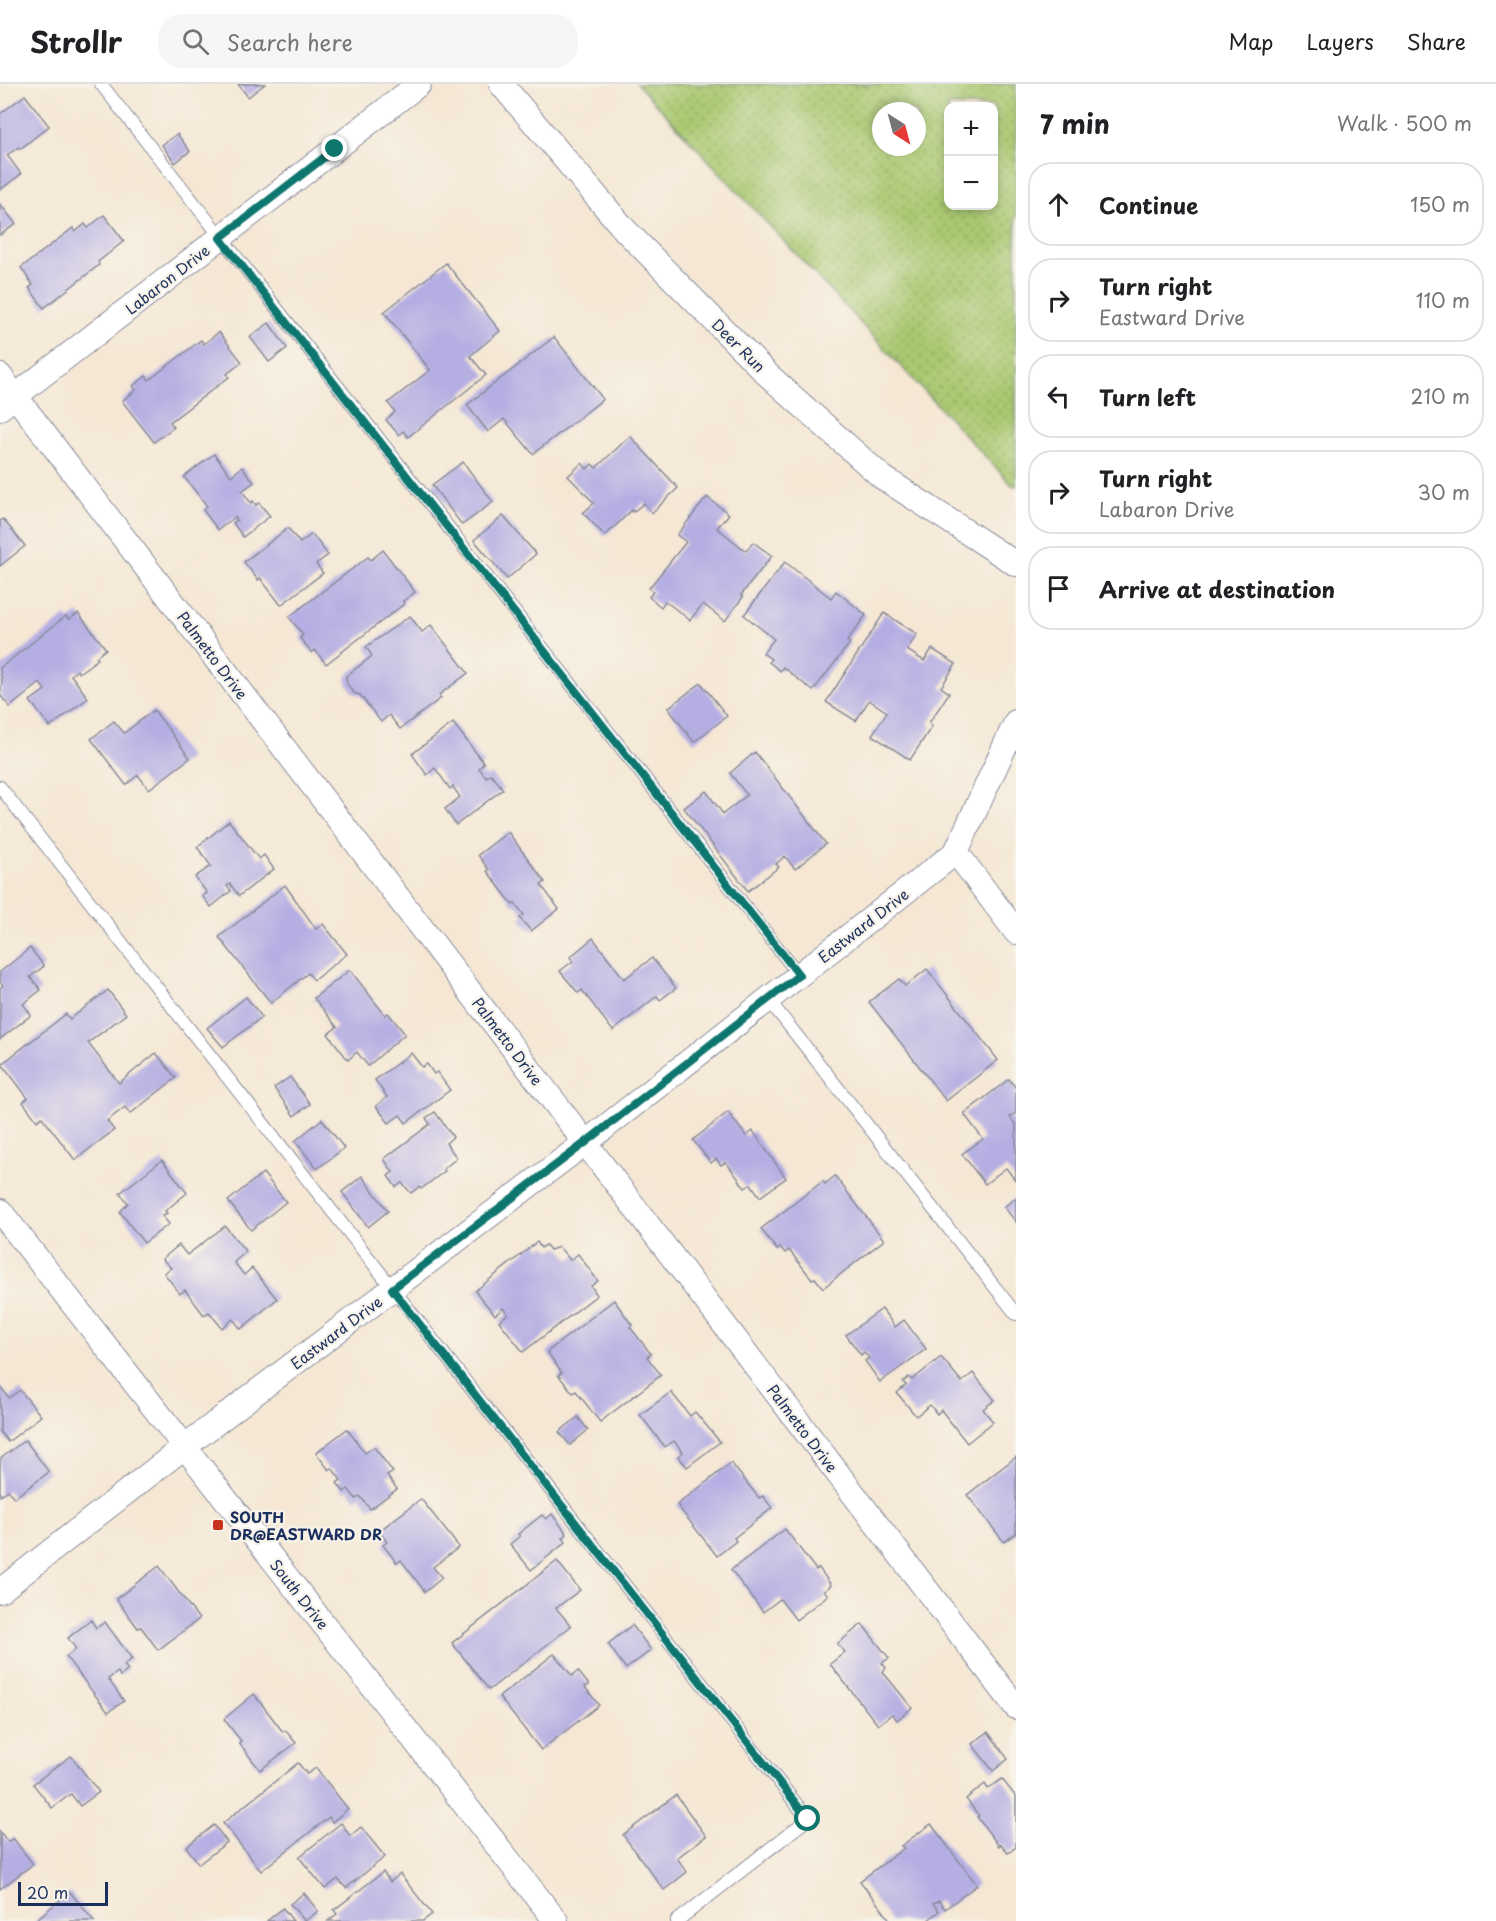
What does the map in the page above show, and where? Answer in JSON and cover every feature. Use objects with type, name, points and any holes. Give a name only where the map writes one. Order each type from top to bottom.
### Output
[{"type":"street","name":"Labaron Drive","points":[[8,401],[419,84]]},
{"type":"street","name":"Deer Run","points":[[501,84],[625,230],[768,375],[882,477],[1016,564]]},
{"type":"street","name":"Palmetto Drive","points":[[0,376],[8,401],[585,1143],[1016,1707]]},
{"type":"street","name":"Eastward Drive","points":[[0,1591],[184,1447],[585,1143],[956,852],[1016,722]]},
{"type":"street","points":[[956,852],[1012,922]]},
{"type":"street","name":"South Drive","points":[[0,1211],[556,1921]]},
{"type":"lane","points":[[100,84],[799,975]]},
{"type":"lane","points":[[0,787],[808,1819],[677,1921]]},
{"type":"lane","points":[[768,999],[1016,1314]]},
{"type":"green space","points":[[637,84],[1016,84],[1016,486],[1012,485]]},
{"type":"building","points":[[238,84],[265,84],[248,97]]},
{"type":"building","points":[[25,95],[49,126],[20,149],[19,147],[7,155],[21,174],[0,190],[0,114]]},
{"type":"building","points":[[177,134],[190,151],[175,163],[162,145]]},
{"type":"building","points":[[0,204],[16,224],[0,235]]},
{"type":"building","points":[[104,215],[124,241],[98,262],[99,265],[44,308],[29,288],[33,285],[21,268],[73,228],[75,232],[85,224],[88,228]]},
{"type":"building","points":[[446,263],[500,331],[470,356],[486,375],[408,437],[403,431],[399,435],[386,420],[395,412],[388,403],[430,370],[384,312]]},
{"type":"building","points":[[269,323],[287,348],[269,362],[250,337]]},
{"type":"building","points":[[219,332],[242,362],[227,374],[229,377],[170,422],[174,427],[154,442],[122,401],[136,390],[133,386],[146,376],[149,380],[201,340],[204,344]]},
{"type":"building","points":[[554,337],[603,399],[533,454],[504,419],[488,432],[467,405]]},
{"type":"building","points":[[630,436],[678,488],[652,513],[644,503],[633,512],[632,510],[605,536],[583,513],[594,503],[568,476],[582,463],[587,469],[592,464],[596,468]]},
{"type":"building","points":[[214,454],[231,476],[242,467],[254,482],[242,491],[251,503],[253,501],[256,505],[259,503],[270,516],[243,537],[233,523],[237,520],[235,517],[218,530],[203,510],[207,506],[184,477]]},
{"type":"building","points":[[463,462],[493,502],[462,525],[432,485]]},
{"type":"building","points":[[707,497],[729,514],[717,528],[746,551],[753,542],[772,556],[741,595],[743,597],[725,621],[703,604],[690,620],[665,601],[661,607],[649,597],[653,592],[649,588],[686,542],[677,535]]},
{"type":"building","points":[[503,516],[536,554],[507,579],[474,540]]},
{"type":"building","points":[[3,519],[25,546],[0,566],[0,521]]},
{"type":"building","points":[[288,528],[300,543],[312,534],[328,555],[316,564],[323,573],[281,605],[244,562]]},
{"type":"building","points":[[383,550],[415,592],[403,601],[404,604],[326,664],[315,650],[312,653],[300,638],[303,635],[289,617],[368,557],[371,560]]},
{"type":"building","points":[[785,562],[831,598],[836,591],[866,615],[847,641],[850,643],[813,691],[783,667],[780,671],[769,662],[771,659],[763,653],[774,639],[744,615]]},
{"type":"building","points":[[78,613],[106,649],[96,657],[98,659],[79,673],[77,670],[71,675],[88,698],[50,727],[30,701],[45,690],[40,683],[10,707],[0,695],[2,682],[0,668],[66,616],[69,620]]},
{"type":"building","points":[[884,613],[917,634],[907,650],[924,661],[932,649],[956,664],[941,687],[949,693],[929,723],[932,726],[910,760],[872,735],[887,712],[869,700],[856,721],[826,702]]},
{"type":"building","points":[[410,616],[422,632],[431,625],[468,673],[439,695],[441,698],[400,729],[389,715],[381,722],[360,695],[354,693],[347,684],[346,676],[372,656],[366,647]]},
{"type":"building","points":[[701,683],[727,716],[694,742],[668,708]]},
{"type":"building","points":[[154,710],[190,758],[149,789],[138,775],[126,785],[91,739],[114,721],[124,733]]},
{"type":"building","points":[[453,723],[484,763],[479,768],[486,777],[491,774],[503,789],[456,825],[445,809],[460,797],[453,787],[450,789],[435,768],[427,775],[412,754]]},
{"type":"building","points":[[755,752],[826,844],[795,869],[785,856],[776,864],[779,867],[748,891],[684,808],[706,791],[723,814],[747,795],[730,773]]},
{"type":"building","points":[[229,821],[259,859],[264,855],[274,869],[239,896],[230,884],[227,886],[231,891],[211,907],[202,896],[207,893],[195,877],[211,866],[197,847]]},
{"type":"building","points":[[508,832],[545,882],[541,885],[559,909],[531,931],[520,918],[524,915],[515,903],[513,905],[487,871],[489,870],[478,855]]},
{"type":"building","points":[[285,885],[316,929],[323,924],[347,954],[314,980],[308,973],[271,1003],[219,937]]},
{"type":"building","points":[[593,938],[624,979],[652,958],[676,988],[660,1000],[657,996],[613,1031],[582,990],[578,993],[560,971],[573,961],[570,957]]},
{"type":"building","points":[[30,948],[44,966],[30,977],[41,990],[23,1004],[31,1015],[0,1039],[0,988],[3,985],[0,982],[0,972]]},
{"type":"building","points":[[927,969],[998,1060],[946,1101],[869,1002],[899,979],[905,986]]},
{"type":"building","points":[[350,970],[385,1015],[388,1013],[405,1034],[368,1066],[357,1052],[348,1060],[328,1034],[337,1027],[314,998]]},
{"type":"building","points":[[108,990],[126,1014],[88,1043],[119,1083],[156,1053],[176,1078],[130,1114],[125,1107],[107,1121],[114,1130],[75,1160],[42,1117],[37,1121],[23,1102],[28,1098],[2,1064],[66,1014],[70,1019]]},
{"type":"building","points":[[246,997],[262,1017],[223,1047],[207,1028]]},
{"type":"building","points":[[411,1053],[422,1067],[427,1064],[434,1074],[437,1072],[450,1090],[406,1123],[400,1115],[389,1123],[376,1106],[387,1097],[375,1080]]},
{"type":"building","points":[[290,1077],[310,1104],[294,1116],[274,1088]]},
{"type":"building","points":[[1009,1079],[1016,1088],[1016,1113],[1010,1117],[1016,1125],[1016,1181],[1006,1168],[985,1184],[962,1154],[983,1139],[964,1114]]},
{"type":"building","points":[[435,1112],[453,1137],[446,1143],[457,1158],[443,1169],[445,1171],[421,1189],[419,1187],[411,1193],[402,1183],[396,1187],[388,1176],[393,1172],[384,1159],[430,1124],[426,1118]]},
{"type":"building","points":[[728,1112],[746,1136],[753,1131],[786,1178],[760,1197],[751,1184],[745,1188],[726,1162],[721,1165],[716,1159],[711,1163],[693,1140]]},
{"type":"building","points":[[322,1119],[344,1148],[317,1169],[295,1141]]},
{"type":"building","points":[[162,1160],[187,1193],[162,1216],[169,1224],[144,1243],[120,1212],[128,1203],[120,1193]]},
{"type":"building","points":[[263,1173],[286,1202],[251,1230],[228,1201]]},
{"type":"building","points":[[362,1176],[388,1211],[368,1227],[342,1192]]},
{"type":"building","points":[[835,1176],[884,1240],[823,1288],[815,1278],[812,1279],[789,1250],[785,1253],[781,1248],[777,1250],[761,1229],[823,1181],[825,1184]]},
{"type":"building","points":[[1016,1198],[1016,1222],[1004,1207]]},
{"type":"building","points":[[225,1226],[246,1252],[234,1262],[244,1275],[252,1268],[277,1299],[241,1329],[233,1319],[222,1328],[209,1312],[204,1315],[185,1290],[180,1294],[164,1273],[171,1268],[162,1259],[179,1245],[187,1255]]},
{"type":"building","points":[[537,1242],[541,1248],[546,1245],[550,1250],[559,1247],[570,1260],[578,1254],[598,1281],[591,1286],[597,1295],[523,1352],[499,1321],[508,1314],[503,1308],[495,1315],[475,1291]]},
{"type":"building","points":[[614,1300],[632,1325],[630,1327],[651,1354],[647,1357],[661,1375],[600,1422],[576,1391],[573,1393],[558,1375],[562,1373],[547,1352]]},
{"type":"building","points":[[882,1309],[895,1327],[904,1320],[926,1349],[880,1382],[865,1361],[869,1358],[864,1352],[861,1355],[846,1335]]},
{"type":"building","points":[[941,1357],[962,1382],[973,1373],[995,1400],[983,1409],[993,1422],[967,1443],[941,1410],[937,1414],[930,1405],[916,1416],[897,1393],[906,1385],[903,1382],[909,1377],[912,1380]]},
{"type":"building","points":[[0,1386],[9,1398],[20,1390],[41,1416],[8,1442],[0,1432]]},
{"type":"building","points":[[671,1392],[690,1416],[695,1412],[720,1442],[687,1467],[678,1456],[683,1452],[674,1441],[665,1447],[640,1415]]},
{"type":"building","points":[[578,1417],[588,1430],[570,1445],[559,1432]]},
{"type":"building","points":[[347,1429],[365,1453],[374,1447],[393,1472],[387,1476],[397,1489],[370,1509],[360,1496],[356,1499],[348,1489],[344,1492],[337,1483],[341,1480],[332,1468],[329,1470],[316,1453]]},
{"type":"building","points":[[25,1440],[49,1472],[14,1498],[8,1490],[0,1496],[0,1459]]},
{"type":"building","points":[[1016,1457],[1016,1533],[1004,1542],[967,1495]]},
{"type":"building","points":[[731,1463],[759,1498],[763,1496],[772,1508],[734,1538],[736,1541],[717,1556],[677,1505]]},
{"type":"building","points":[[421,1499],[459,1547],[433,1567],[442,1578],[425,1592],[401,1560],[397,1563],[383,1545],[387,1542],[379,1531]]},
{"type":"building","points":[[552,1514],[567,1534],[563,1538],[566,1542],[531,1570],[510,1544],[520,1536],[518,1534],[542,1515],[546,1519]]},
{"type":"building","points":[[785,1529],[816,1570],[819,1568],[831,1585],[824,1591],[828,1595],[796,1620],[780,1599],[763,1612],[731,1570]]},
{"type":"building","points":[[557,1561],[580,1590],[556,1608],[571,1626],[489,1690],[452,1643]]},
{"type":"building","points":[[159,1566],[199,1619],[158,1650],[116,1599]]},
{"type":"building","points":[[91,1620],[96,1628],[105,1622],[132,1659],[124,1665],[128,1670],[120,1676],[118,1672],[108,1679],[124,1701],[108,1712],[66,1657],[76,1649],[68,1638]]},
{"type":"building","points":[[862,1624],[889,1658],[882,1663],[886,1668],[883,1672],[912,1708],[897,1720],[892,1714],[878,1725],[830,1664],[845,1652],[837,1644]]},
{"type":"building","points":[[632,1625],[651,1650],[626,1669],[608,1644]]},
{"type":"building","points":[[554,1654],[572,1676],[578,1671],[589,1685],[585,1687],[599,1705],[541,1750],[499,1697]]},
{"type":"building","points":[[254,1694],[283,1732],[285,1730],[296,1743],[260,1770],[224,1719]]},
{"type":"building","points":[[988,1732],[1008,1759],[993,1771],[972,1744]]},
{"type":"building","points":[[71,1756],[99,1792],[80,1806],[71,1794],[52,1808],[33,1784]]},
{"type":"building","points":[[298,1763],[307,1774],[316,1768],[348,1809],[332,1822],[329,1817],[261,1871],[223,1823]]},
{"type":"building","points":[[1002,1779],[1016,1797],[1016,1847],[1008,1853],[1001,1844],[999,1846],[966,1799],[985,1784],[988,1789]]},
{"type":"building","points":[[676,1795],[706,1836],[677,1858],[687,1872],[664,1890],[623,1835]]},
{"type":"building","points":[[341,1823],[350,1836],[361,1827],[385,1857],[346,1888],[338,1879],[325,1889],[299,1857]]},
{"type":"building","points":[[931,1824],[977,1885],[945,1909],[939,1901],[933,1904],[939,1911],[927,1921],[891,1921],[860,1881],[904,1848],[901,1846]]},
{"type":"building","points":[[214,1825],[227,1842],[199,1864],[186,1847]]},
{"type":"building","points":[[0,1832],[8,1842],[13,1838],[33,1864],[0,1889]]},
{"type":"building","points":[[383,1872],[390,1882],[400,1874],[432,1914],[423,1921],[328,1921],[337,1914],[334,1910]]},
{"type":"building","points":[[70,1892],[94,1921],[34,1921],[48,1910]]},
{"type":"building","points":[[304,1893],[318,1911],[305,1921],[290,1904]]},
{"type":"building","points":[[283,1908],[293,1921],[267,1921]]},
{"type":"place","name":"SOUTH DR@EASTWARD DR","points":[[218,1525]]},
{"type":"route","points":[[335,149],[220,238],[799,975],[585,1143],[392,1289],[808,1819]]}]
